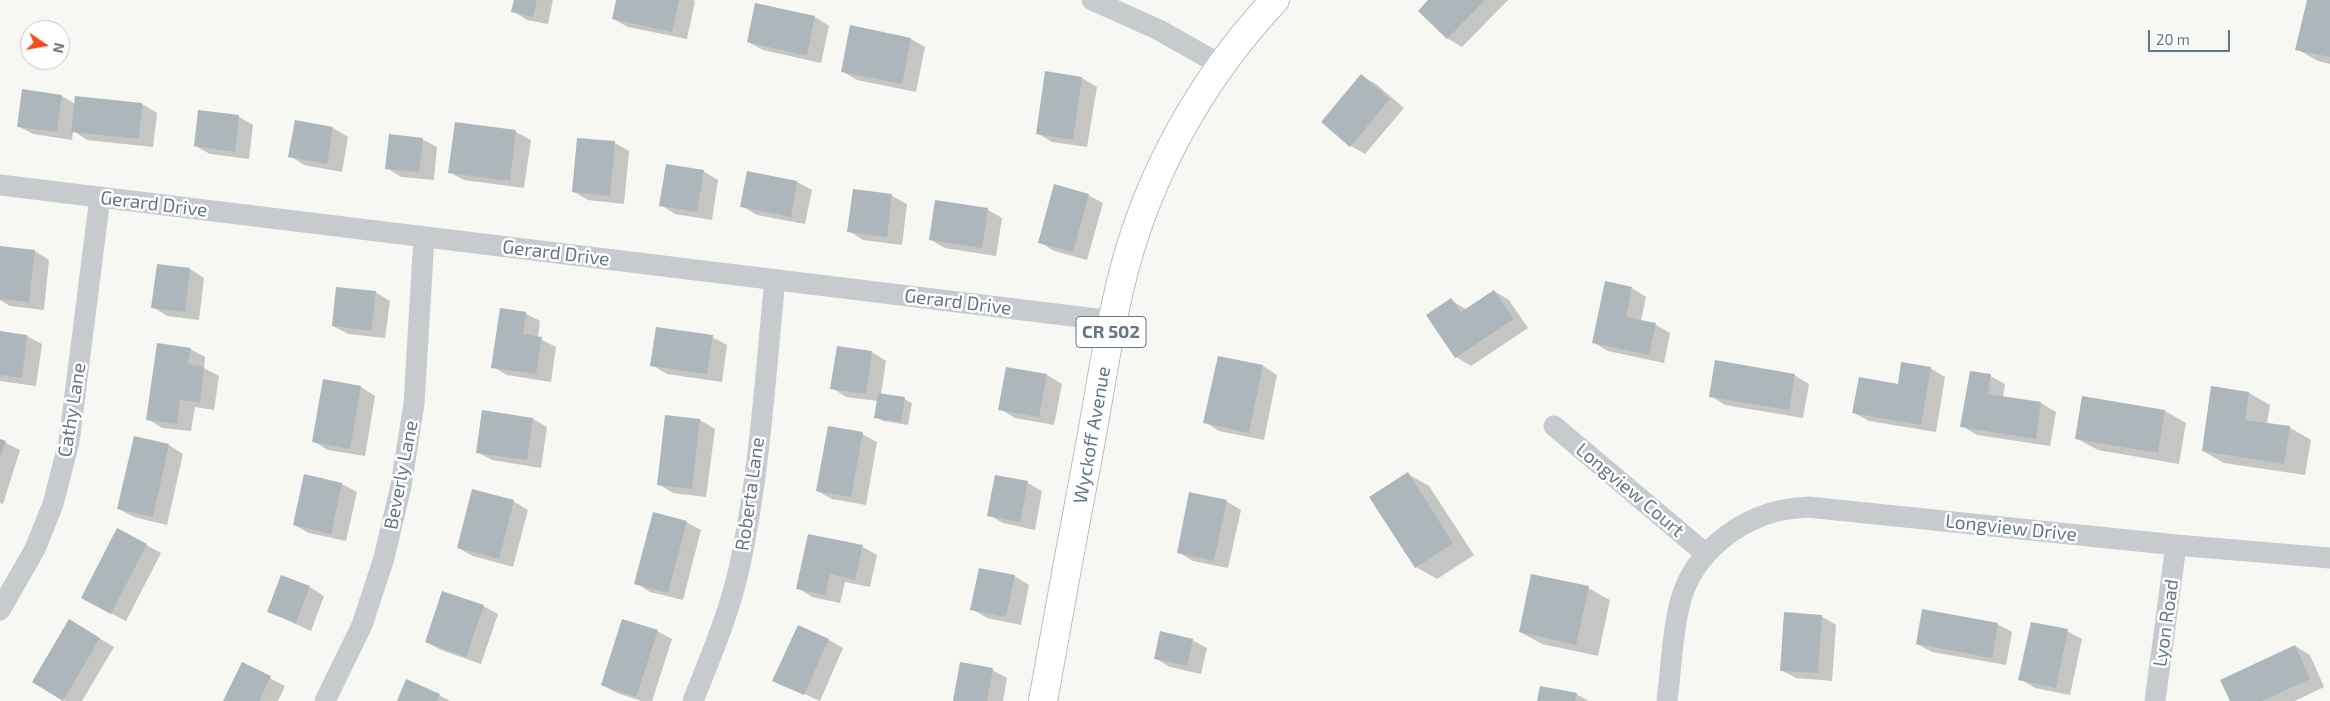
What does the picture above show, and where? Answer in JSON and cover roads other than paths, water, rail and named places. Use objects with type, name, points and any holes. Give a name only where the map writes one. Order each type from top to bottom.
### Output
[{"type":"main road","name":"Wyckoff Avenue","points":[[1043,701],[1113,321],[1130,249],[1153,186],[1182,127],[1221,65],[1275,0]]},
{"type":"street","points":[[1092,0],[1159,30],[1221,65]]},
{"type":"street","name":"Gerard Drive","points":[[0,185],[1113,321]]},
{"type":"street","name":"Cathy Lane","points":[[0,610],[35,549],[52,504],[69,442],[100,198]]},
{"type":"street","name":"Beverly Lane","points":[[325,701],[362,625],[384,558],[402,486],[414,404],[424,237]]},
{"type":"street","name":"Roberta Lane","points":[[693,701],[722,627],[739,571],[752,502],[775,280]]},
{"type":"street","name":"Longview Court","points":[[1554,426],[1706,554]]},
{"type":"street","name":"Longview Drive","points":[[1667,701],[1679,605],[1690,577],[1706,554],[1726,535],[1749,520],[1776,511],[1808,507],[2176,546],[2330,558]]},
{"type":"street","name":"Lyon Road","points":[[2155,701],[2176,546]]}]
